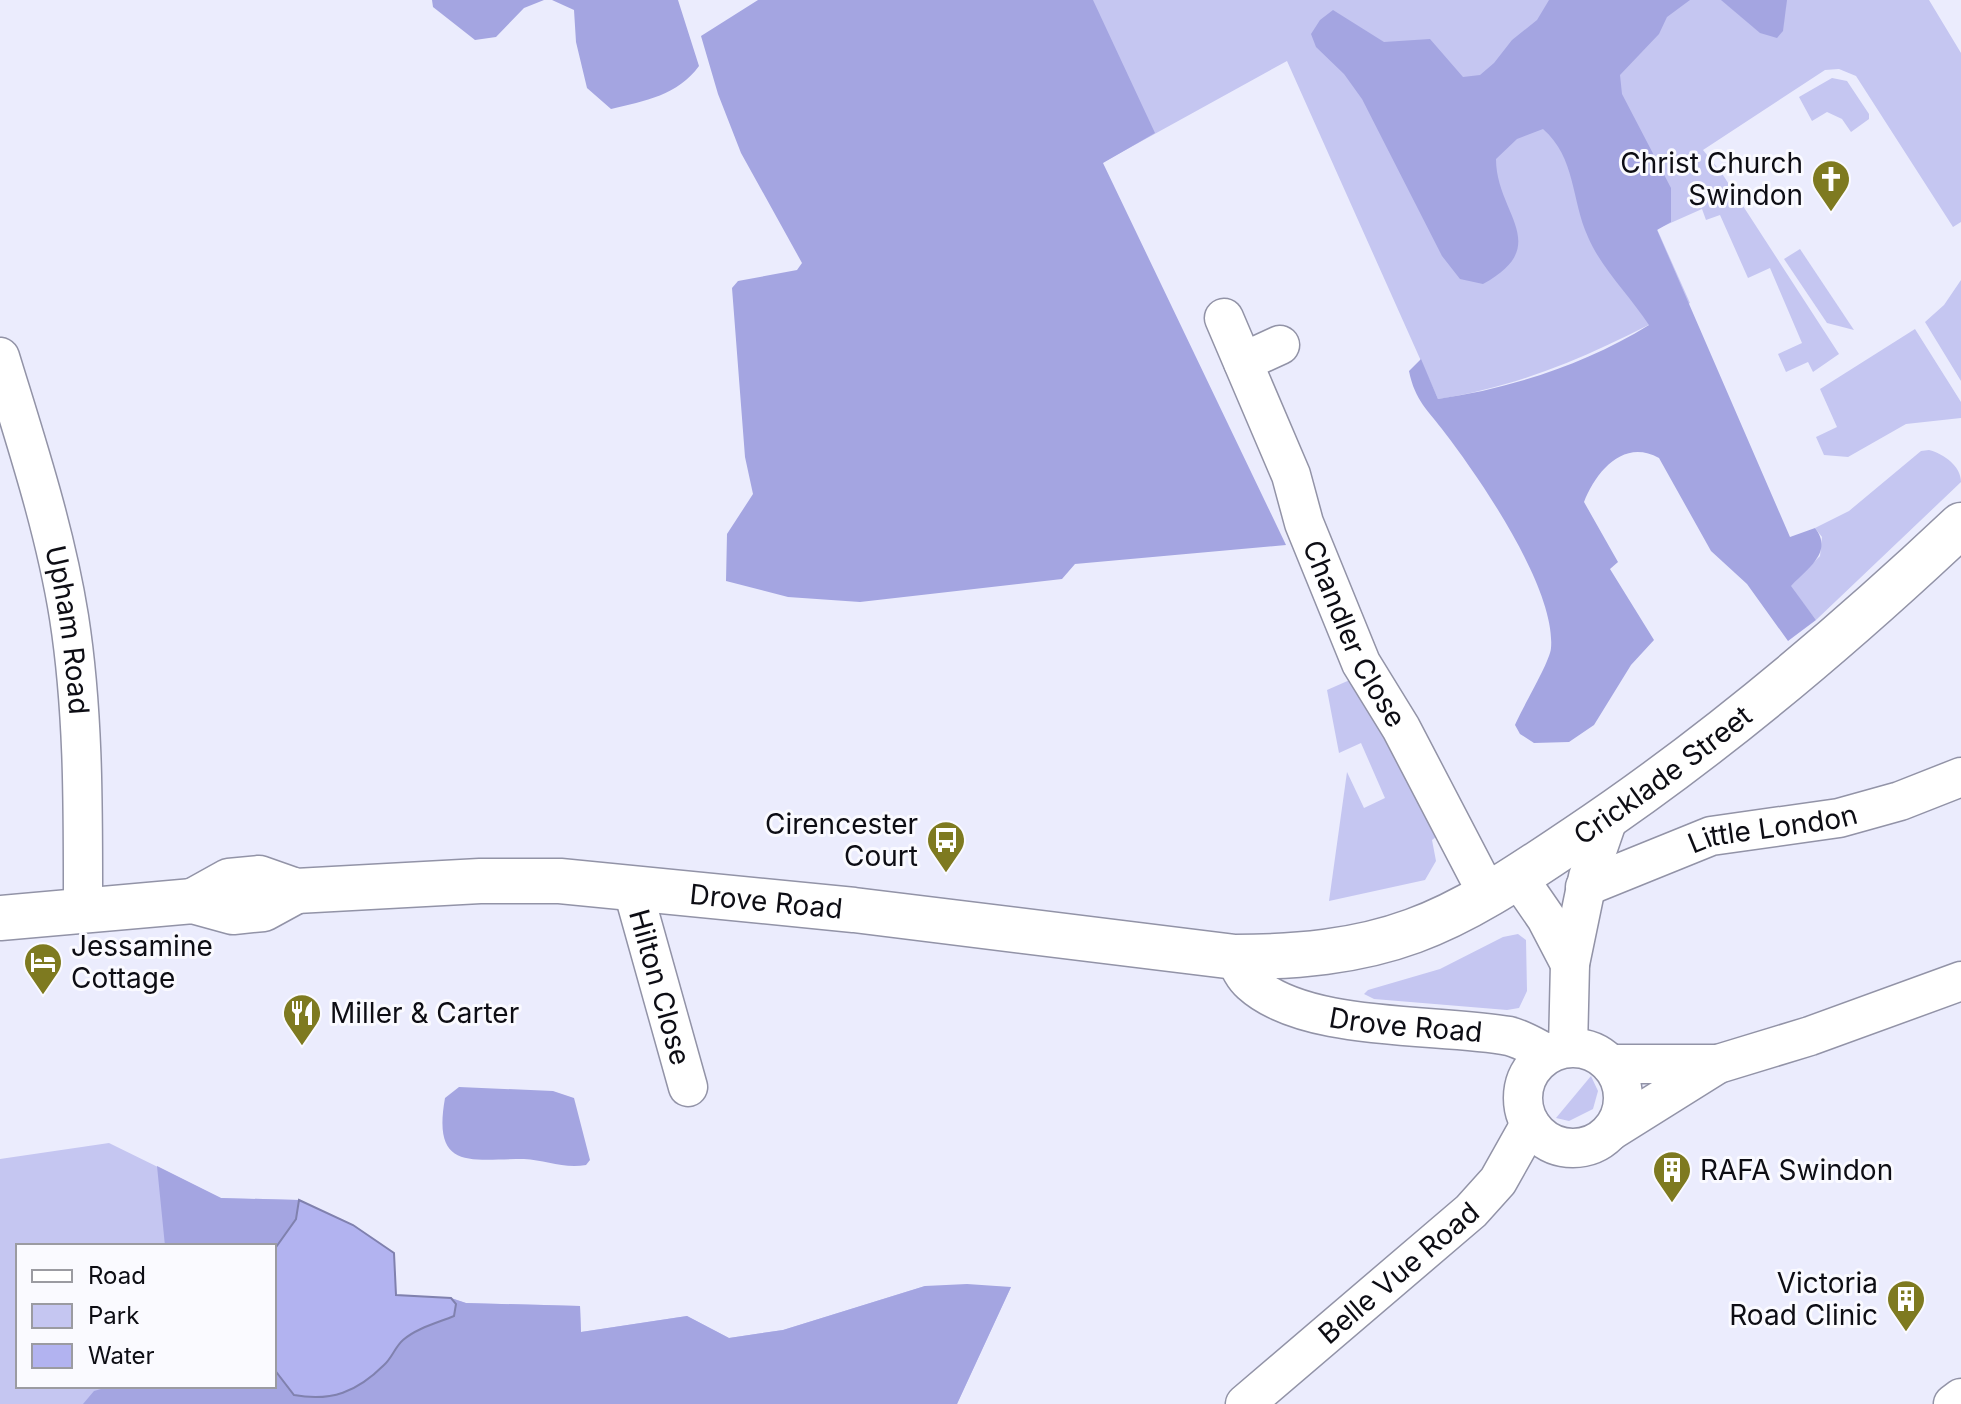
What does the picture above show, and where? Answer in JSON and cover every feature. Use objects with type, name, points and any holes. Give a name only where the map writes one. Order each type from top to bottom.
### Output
[{"type":"main road","name":"Cricklade Street","points":[[1320,953],[1412,932],[1502,885],[1609,816],[1783,685],[1961,525]]},
{"type":"main road","name":"Drove Road","points":[[0,918],[193,901],[233,912],[263,909],[296,891],[517,880],[632,887],[1235,957],[1320,953]]},
{"type":"street","name":"Chandler Close","points":[[1224,318],[1291,475],[1324,578],[1366,673],[1502,885]]},
{"type":"street","points":[[1243,362],[1280,345]]},
{"type":"street","name":"Upham Road","points":[[0,357],[52,540],[69,619],[83,812],[83,909]]},
{"type":"street","name":"Little London","points":[[1585,887],[1711,836],[1839,818],[1900,801],[1961,777]]},
{"type":"street","points":[[1558,1051],[1585,887],[1609,816]]},
{"type":"street","points":[[1502,885],[1546,918],[1570,964]]},
{"type":"street","name":"Hilton Close","points":[[632,887],[688,1087]]},
{"type":"street","name":"Drove Road","points":[[1235,957],[1247,980],[1275,1000],[1292,1006],[1393,1026],[1510,1036],[1558,1051]]},
{"type":"street","points":[[1611,1131],[1623,1104],[1618,1076],[1610,1064],[1589,1050],[1558,1051],[1528,1075],[1524,1105],[1530,1124],[1541,1136],[1569,1148],[1585,1147],[1611,1131],[1718,1064],[1810,1036],[1961,981]]},
{"type":"street","points":[[1610,1064],[1718,1064]]},
{"type":"street","name":"Belle Vue Road","points":[[1245,1404],[1471,1211],[1498,1181],[1530,1124]]},
{"type":"street","points":[[1953,1404],[1961,1398]]},
{"type":"green space","points":[[1024,0],[1929,0],[1961,53],[1961,222],[1953,227],[1856,76],[1839,69],[1825,70],[1703,150],[1721,172],[1839,354],[1813,372],[1808,362],[1786,372],[1778,354],[1802,343],[1770,268],[1748,278],[1720,215],[1706,220],[1702,209],[1657,229],[1690,303],[1599,349],[1537,374],[1472,393],[1438,399],[1287,61],[1102,163]]},
{"type":"green space","points":[[1832,78],[1847,81],[1869,114],[1869,119],[1851,132],[1842,119],[1827,112],[1812,121],[1799,97]]},
{"type":"green space","points":[[1800,249],[1854,330],[1827,323],[1784,259]]},
{"type":"green space","points":[[1961,280],[1961,381],[1925,322],[1944,305]]},
{"type":"green space","points":[[1915,329],[1961,402],[1961,418],[1906,424],[1848,457],[1824,455],[1816,437],[1837,427],[1820,389]]},
{"type":"green space","points":[[1929,450],[1951,462],[1961,482],[1816,620],[1790,586],[1820,556],[1822,537],[1815,528],[1849,511],[1921,451]]},
{"type":"green space","points":[[1352,679],[1440,834],[1432,840],[1436,861],[1425,880],[1329,901],[1347,772],[1364,808],[1385,798],[1361,743],[1339,753],[1327,690]]},
{"type":"green space","points":[[1518,934],[1526,940],[1527,991],[1519,1008],[1507,1010],[1374,999],[1364,994],[1368,990],[1440,969],[1503,937]]},
{"type":"green space","points":[[1591,1076],[1598,1091],[1593,1109],[1569,1121],[1556,1118]]},
{"type":"green space","points":[[109,1143],[221,1198],[299,1200],[353,1225],[394,1253],[396,1295],[451,1298],[466,1303],[580,1306],[581,1332],[687,1316],[729,1338],[783,1330],[925,1286],[1011,1287],[957,1404],[0,1404],[0,1159]]},
{"type":"shaded area","points":[[432,0],[544,0],[524,8],[496,37],[475,40],[433,7]]},
{"type":"shaded area","points":[[552,0],[678,0],[699,66],[671,90],[648,100],[611,109],[587,88],[576,42],[574,10]]},
{"type":"shaded area","points":[[758,0],[1093,0],[1155,133],[1103,163],[1286,545],[1075,564],[1062,579],[860,602],[788,597],[726,581],[727,534],[753,494],[745,457],[732,288],[738,281],[797,270],[802,263],[741,153],[718,94],[701,36]]},
{"type":"shaded area","points":[[1549,0],[1690,0],[1667,17],[1659,34],[1620,75],[1622,94],[1671,188],[1671,222],[1657,230],[1790,537],[1815,528],[1822,545],[1811,567],[1791,586],[1816,620],[1788,641],[1747,584],[1711,551],[1659,458],[1634,452],[1613,461],[1596,479],[1584,502],[1618,562],[1610,569],[1654,640],[1631,665],[1594,725],[1569,742],[1534,743],[1520,734],[1515,725],[1551,648],[1542,596],[1496,506],[1423,405],[1409,371],[1421,359],[1438,399],[1466,394],[1521,381],[1574,363],[1649,325],[1608,271],[1588,237],[1562,153],[1543,129],[1517,139],[1496,159],[1498,179],[1516,228],[1518,242],[1515,256],[1504,270],[1483,284],[1460,279],[1442,256],[1362,99],[1344,74],[1316,47],[1311,34],[1320,20],[1333,10],[1384,42],[1430,39],[1463,77],[1480,75],[1512,40],[1537,20]]},
{"type":"shaded area","points":[[1721,0],[1787,0],[1783,31],[1777,38],[1760,33]]},
{"type":"shaded area","points":[[459,1087],[553,1091],[574,1098],[590,1160],[586,1165],[570,1166],[524,1159],[487,1160],[459,1156],[450,1149],[444,1138],[442,1122],[445,1098]]},
{"type":"shaded area","points":[[157,1166],[221,1198],[299,1200],[296,1219],[276,1247],[276,1244],[165,1244]]},
{"type":"shaded area","points":[[967,1284],[1011,1287],[957,1404],[83,1404],[94,1391],[104,1388],[276,1388],[276,1372],[294,1395],[386,1364],[401,1341],[420,1329],[454,1316],[456,1304],[451,1298],[466,1303],[580,1306],[581,1332],[687,1316],[729,1338],[783,1330],[925,1286]]},
{"type":"water","points":[[299,1200],[353,1225],[394,1253],[396,1295],[451,1298],[456,1304],[454,1316],[409,1336],[374,1374],[343,1393],[320,1397],[294,1395],[276,1372],[276,1247],[296,1219]]},
{"type":"place","name":"Christ Church Swindon","points":[[1831,213]]},
{"type":"place","name":"Cirencester Court","points":[[946,874]]},
{"type":"place","name":"Jessamine Cottage","points":[[43,996]]},
{"type":"place","name":"Miller & Carter","points":[[302,1047]]},
{"type":"place","name":"RAFA Swindon","points":[[1672,1204]]},
{"type":"place","name":"Victoria Road Clinic","points":[[1906,1333]]}]
